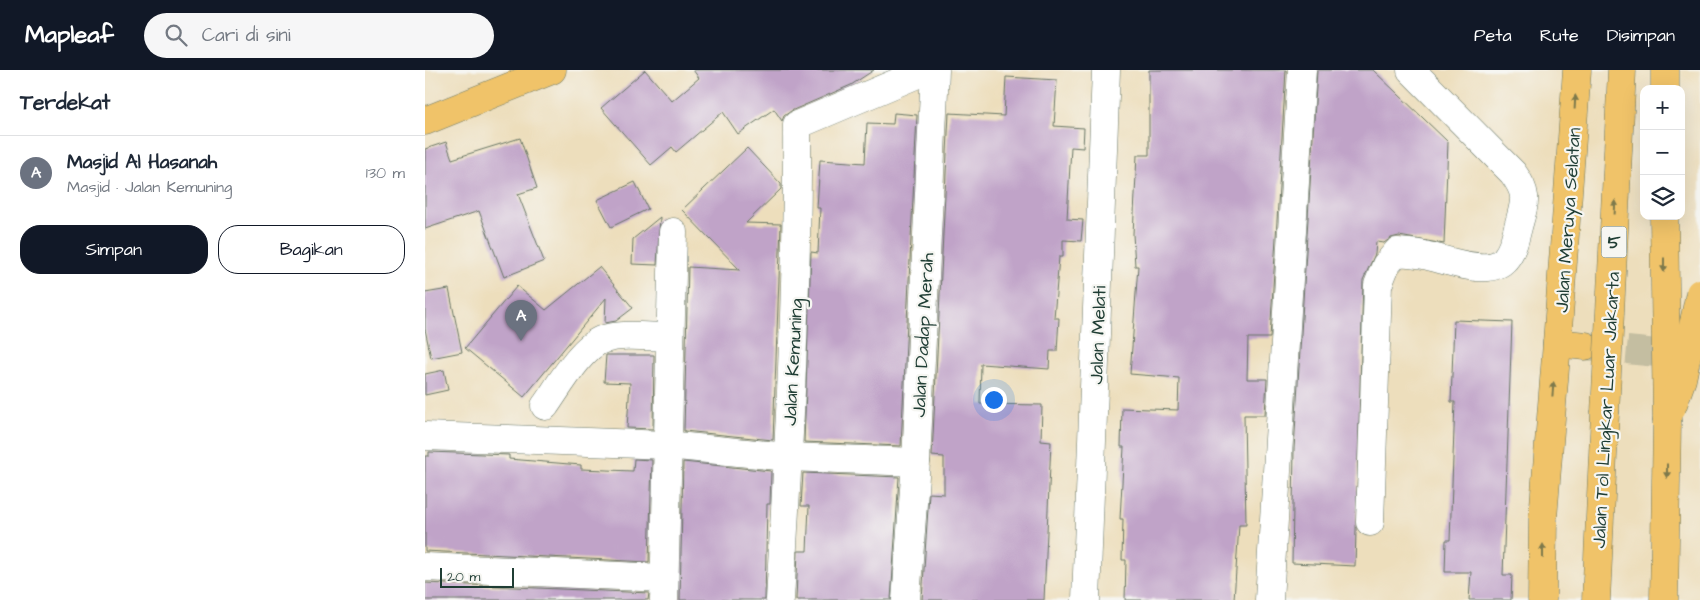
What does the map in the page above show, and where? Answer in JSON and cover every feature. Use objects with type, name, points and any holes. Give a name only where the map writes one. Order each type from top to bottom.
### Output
[{"type":"main road","points":[[425,121],[553,70]]},
{"type":"main road","name":"Jalan Meruya Selatan","points":[[1542,600],[1543,518],[1577,70]]},
{"type":"main road","name":"Jalan Tol Lingkar Luar Jakarta","points":[[1596,600],[1622,70]]},
{"type":"main road","points":[[1665,70],[1665,85]]},
{"type":"main road","points":[[1664,220],[1667,422],[1664,600]]},
{"type":"main road","points":[[1667,422],[1682,379],[1700,294]]},
{"type":"main road","points":[[1557,343],[1585,346]]},
{"type":"street","name":"Jalan Kemuning","points":[[780,600],[794,332],[797,125],[927,70]]},
{"type":"street","name":"Jalan Dadap Merah","points":[[906,600],[916,462],[935,70]]},
{"type":"street","name":"Jalan Melati","points":[[1086,600],[1106,70]]},
{"type":"street","points":[[1269,600],[1302,70]]},
{"type":"street","points":[[1371,522],[1378,285],[1386,266],[1397,252],[1423,255],[1476,267],[1491,267],[1504,260],[1512,250],[1526,198],[1523,187],[1513,173],[1411,70]]},
{"type":"street","points":[[425,567],[663,589],[673,232]]},
{"type":"street","points":[[545,406],[583,354],[602,340],[616,336],[670,338]]},
{"type":"street","points":[[425,436],[667,445],[788,457],[916,462]]},
{"type":"building","points":[[645,70],[672,101],[699,78],[693,70],[874,70],[851,85],[791,111],[784,116],[782,121],[774,109],[738,134],[723,112],[676,152],[672,147],[651,165],[601,108]]},
{"type":"building","points":[[1149,70],[1286,70],[1270,338],[1248,338],[1247,379],[1267,379],[1265,415],[1244,415],[1246,525],[1239,525],[1234,600],[1125,600],[1126,560],[1122,560],[1123,519],[1120,519],[1124,447],[1121,447],[1122,408],[1178,410],[1179,378],[1130,374],[1138,266],[1135,266],[1133,234],[1137,155],[1149,155]]},
{"type":"building","points":[[1317,70],[1373,70],[1448,142],[1444,244],[1399,236],[1391,238],[1384,243],[1376,242],[1375,254],[1363,280],[1355,566],[1292,563],[1294,449]]},
{"type":"building","points":[[1006,77],[1057,80],[1054,126],[1084,128],[1083,148],[1071,147],[1067,219],[1083,220],[1081,241],[1063,240],[1063,257],[1059,257],[1054,318],[1059,318],[1057,351],[1050,351],[1049,369],[981,364],[980,404],[1042,405],[1041,441],[1051,442],[1044,600],[922,600],[929,493],[944,494],[944,457],[932,456],[949,113],[1004,116]]},
{"type":"building","points":[[894,113],[917,115],[901,446],[804,442],[811,252],[818,253],[820,208],[817,208],[820,160],[865,163],[867,123],[893,124]]},
{"type":"building","points":[[520,138],[537,188],[518,194],[544,261],[504,277],[479,211],[425,229],[425,149],[446,142],[452,159]]},
{"type":"building","points":[[747,148],[781,184],[781,189],[746,223],[781,224],[773,440],[684,431],[688,267],[740,270],[682,210]]},
{"type":"building","points":[[635,182],[648,209],[611,227],[597,200]]},
{"type":"building","points":[[660,217],[657,265],[632,264],[633,239]]},
{"type":"building","points":[[599,267],[633,308],[616,321],[605,323],[606,298],[524,397],[465,348],[517,286],[546,310]]},
{"type":"building","points":[[449,289],[462,352],[431,358],[425,329],[425,293]]},
{"type":"building","points":[[1454,320],[1512,322],[1503,575],[1512,575],[1511,600],[1469,600],[1471,572],[1445,572],[1446,540],[1450,540],[1455,402],[1451,402]]},
{"type":"building","points":[[606,355],[654,355],[653,429],[627,428],[630,383],[604,382]]},
{"type":"building","points":[[444,370],[448,390],[425,395],[425,374]]},
{"type":"building","points":[[429,452],[509,455],[509,459],[581,465],[581,469],[633,471],[634,459],[652,460],[649,562],[425,551],[425,456],[429,456]]},
{"type":"building","points":[[683,462],[771,471],[770,504],[767,504],[765,600],[680,600]]},
{"type":"building","points":[[803,473],[899,477],[891,600],[796,600],[798,551],[807,551],[809,506],[801,506]]},
{"type":"building","points":[[425,583],[649,593],[648,600],[425,600]]},
{"type":"tunnel","points":[[1585,346],[1689,356]]},
{"type":"place","name":"Masjid Al Hasanah","points":[[521,341]]}]
